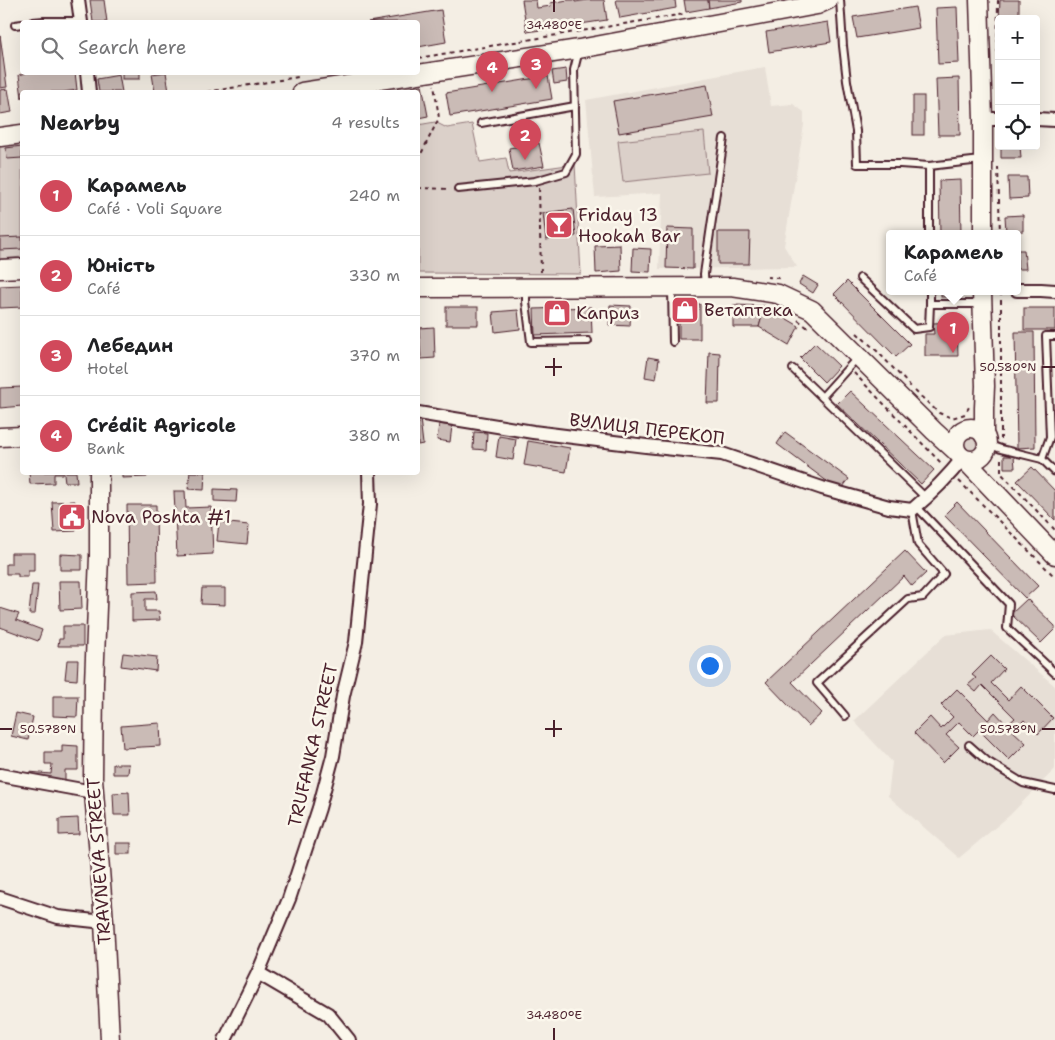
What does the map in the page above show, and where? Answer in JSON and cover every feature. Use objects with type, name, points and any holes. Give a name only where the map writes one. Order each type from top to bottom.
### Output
[{"type":"main road","points":[[420,70],[579,49],[817,5],[828,0]]},
{"type":"main road","points":[[980,0],[991,119],[983,159],[983,230]]},
{"type":"main road","points":[[301,85],[378,75]]},
{"type":"main road","points":[[0,137],[20,134]]},
{"type":"main road","points":[[0,269],[20,268]]},
{"type":"main road","points":[[420,288],[732,287],[778,294],[812,310],[854,362],[960,455],[1053,549]]},
{"type":"main road","points":[[983,295],[985,386],[978,404],[986,482]]},
{"type":"main road","points":[[934,431],[981,440]]},
{"type":"main road","points":[[0,437],[20,436]]},
{"type":"main road","points":[[956,439],[981,440],[979,457],[975,459],[970,460],[960,455],[956,448],[956,439]]},
{"type":"main road","name":"TRAVNEVA STREET","points":[[98,475],[99,556],[92,738],[110,1040]]},
{"type":"street","points":[[78,0],[81,20]]},
{"type":"street","points":[[87,75],[89,90]]},
{"type":"street","points":[[1040,119],[1055,120]]},
{"type":"street","points":[[1021,290],[1055,292]]},
{"type":"street","name":"ВУЛИЦЯ ПЕРЕКОП","points":[[420,413],[533,432],[722,454],[822,488],[889,507],[918,505]]},
{"type":"street","points":[[918,505],[952,473],[960,455]]},
{"type":"street","name":"TRUFANKA STREET","points":[[224,1040],[258,973],[290,899],[319,808],[333,756],[343,696],[356,642],[370,504],[369,475]]},
{"type":"street","points":[[0,775],[94,792]]},
{"type":"street","points":[[0,898],[58,917],[104,922]]},
{"type":"street","points":[[258,973],[328,1014],[349,1040]]},
{"type":"lane","points":[[840,0],[843,46],[856,131],[858,164],[929,166],[983,159]]},
{"type":"lane","points":[[458,189],[538,180],[566,172],[576,154],[574,70],[579,49]]},
{"type":"lane","points":[[481,123],[575,106]]},
{"type":"lane","points":[[705,288],[704,274],[724,138]]},
{"type":"lane","points":[[929,166],[929,230]]},
{"type":"lane","points":[[860,278],[914,330],[929,327],[930,295]]},
{"type":"lane","points":[[526,288],[531,342],[588,341]]},
{"type":"lane","points":[[672,288],[673,342]]},
{"type":"lane","points":[[930,304],[983,295]]},
{"type":"lane","points":[[1042,459],[1050,437],[1046,336],[1055,336]]},
{"type":"lane","points":[[822,397],[854,362]]},
{"type":"lane","points":[[794,369],[822,397],[1009,604],[1007,628],[1055,673]]},
{"type":"lane","points":[[981,440],[1042,459],[1055,472]]},
{"type":"lane","points":[[845,716],[817,683],[908,599],[922,597],[944,574],[918,544],[918,505]]},
{"type":"lane","points":[[969,744],[987,761],[1024,783],[1055,790]]},
{"type":"path","points":[[420,58],[692,13]]},
{"type":"path","points":[[420,156],[439,118],[433,82]]},
{"type":"path","points":[[234,90],[301,85]]},
{"type":"path","points":[[538,180],[541,273]]},
{"type":"path","points":[[420,188],[458,189]]},
{"type":"path","points":[[760,277],[778,278],[786,281]]},
{"type":"path","points":[[1001,295],[981,440],[1001,473],[1055,530]]},
{"type":"path","points":[[797,319],[809,328]]},
{"type":"path","points":[[857,333],[878,351],[913,389],[939,413],[952,418],[964,414],[978,404]]},
{"type":"path","points":[[854,362],[952,473],[1055,577]]},
{"type":"shaded area","points":[[765,67],[771,106],[793,104],[804,112],[804,125],[784,246],[797,267],[659,269],[662,193],[595,197],[586,100]]},
{"type":"shaded area","points":[[435,122],[447,128],[472,124],[480,162],[506,158],[509,173],[575,164],[581,274],[420,273],[420,125]]},
{"type":"shaded area","points":[[704,132],[708,173],[623,182],[618,141]]},
{"type":"shaded area","points":[[20,140],[20,257],[0,259],[0,144]]},
{"type":"shaded area","points":[[971,436],[977,438],[979,444],[977,450],[971,452],[965,450],[963,444],[965,438]]},
{"type":"shaded area","points":[[990,630],[1055,686],[1055,769],[1010,815],[959,858],[888,796],[892,762],[854,721],[945,635]]},
{"type":"building","points":[[90,0],[104,0],[107,20],[93,20]]},
{"type":"building","points":[[522,0],[536,0],[537,8],[551,6],[550,3],[568,0],[575,0],[575,2],[604,0],[607,20],[527,32]]},
{"type":"building","points":[[616,0],[675,0],[676,8],[620,18]]},
{"type":"building","points":[[684,0],[708,0],[709,8],[686,12]]},
{"type":"building","points":[[708,0],[742,0],[742,2],[709,8]]},
{"type":"building","points":[[1000,0],[1019,0],[1019,15],[999,15]]},
{"type":"building","points":[[915,7],[919,28],[857,38],[853,17]]},
{"type":"building","points":[[957,7],[959,63],[938,64],[936,8]]},
{"type":"building","points":[[441,10],[446,42],[420,47],[420,20],[380,20]]},
{"type":"building","points":[[828,22],[831,42],[769,52],[766,32]]},
{"type":"building","points":[[0,35],[7,87],[0,88]]},
{"type":"building","points":[[566,69],[567,82],[554,84],[552,71]]},
{"type":"building","points":[[19,75],[75,75],[77,90],[21,90]]},
{"type":"building","points":[[119,75],[122,90],[99,90],[97,79]]},
{"type":"building","points":[[122,75],[140,75],[140,79],[122,79]]},
{"type":"building","points":[[152,75],[166,75],[169,90],[155,90]]},
{"type":"building","points":[[548,76],[552,99],[450,116],[446,93]]},
{"type":"building","points":[[959,78],[960,135],[938,135],[936,79]]},
{"type":"building","points":[[422,85],[428,116],[420,118],[420,90],[394,90]]},
{"type":"building","points":[[707,85],[713,117],[619,133],[613,101]]},
{"type":"building","points":[[8,89],[12,112],[0,114],[0,90]]},
{"type":"building","points":[[913,96],[924,96],[924,135],[913,135]]},
{"type":"building","points":[[539,143],[544,166],[513,171],[509,148]]},
{"type":"building","points":[[20,146],[20,158],[7,159],[6,148]]},
{"type":"building","points":[[1001,150],[1020,150],[1021,158],[1001,158]]},
{"type":"building","points":[[1008,177],[1027,177],[1028,198],[1009,199]]},
{"type":"building","points":[[960,180],[961,230],[940,230],[939,181]]},
{"type":"building","points":[[573,209],[576,236],[546,240],[543,213]]},
{"type":"building","points":[[1023,215],[1023,231],[1006,230],[1005,216]]},
{"type":"building","points":[[667,228],[693,229],[693,269],[666,268]]},
{"type":"building","points":[[718,232],[750,232],[749,264],[718,264]]},
{"type":"building","points":[[20,237],[20,249],[0,250],[0,238]]},
{"type":"building","points":[[620,245],[621,271],[596,273],[595,246]]},
{"type":"building","points":[[633,248],[651,249],[650,272],[632,271]]},
{"type":"building","points":[[1021,250],[1024,250],[1026,269],[1021,269]]},
{"type":"building","points":[[803,276],[818,285],[813,293],[799,284]]},
{"type":"building","points":[[847,281],[910,344],[896,357],[834,294]]},
{"type":"building","points":[[20,285],[20,307],[0,308],[0,286]]},
{"type":"building","points":[[941,295],[962,295],[962,297],[941,297]]},
{"type":"building","points":[[679,303],[700,304],[700,339],[679,339]]},
{"type":"building","points":[[610,305],[631,306],[630,326],[609,325]]},
{"type":"building","points":[[733,305],[765,306],[759,327],[733,327]]},
{"type":"building","points":[[765,306],[799,326],[789,345],[759,327]]},
{"type":"building","points":[[446,307],[478,307],[478,325],[446,325]]},
{"type":"building","points":[[591,307],[592,333],[535,335],[534,309]]},
{"type":"building","points":[[1024,308],[1055,308],[1055,330],[1024,330]]},
{"type":"building","points":[[518,310],[520,329],[495,332],[493,312]]},
{"type":"building","points":[[957,322],[958,356],[925,356],[925,334],[934,334],[933,323]]},
{"type":"building","points":[[434,327],[435,358],[421,359],[420,328]]},
{"type":"building","points":[[1015,332],[1034,332],[1035,447],[1017,448]]},
{"type":"building","points":[[815,343],[839,366],[824,382],[800,358]]},
{"type":"building","points":[[709,352],[720,353],[719,403],[707,403]]},
{"type":"building","points":[[648,357],[659,359],[656,379],[645,377]]},
{"type":"building","points":[[20,387],[20,406],[0,408],[0,388]]},
{"type":"building","points":[[850,391],[934,470],[921,484],[837,404]]},
{"type":"building","points":[[420,419],[423,444],[420,445]]},
{"type":"building","points":[[439,424],[452,426],[450,442],[437,440]]},
{"type":"building","points":[[474,432],[487,433],[486,450],[473,449]]},
{"type":"building","points":[[785,432],[849,479],[840,491],[777,444]]},
{"type":"building","points":[[499,436],[516,439],[513,460],[496,457]]},
{"type":"building","points":[[528,441],[570,448],[566,472],[524,465]]},
{"type":"building","points":[[1004,456],[1014,456],[1015,468],[1004,468]]},
{"type":"building","points":[[1032,467],[1055,491],[1055,520],[1017,481]]},
{"type":"building","points":[[29,475],[54,475],[54,483],[30,484]]},
{"type":"building","points":[[64,475],[76,475],[77,482],[65,482]]},
{"type":"building","points":[[122,475],[147,475],[147,477],[122,478]]},
{"type":"building","points":[[190,475],[205,475],[204,490],[188,489]]},
{"type":"building","points":[[214,489],[237,490],[236,502],[214,501]]},
{"type":"building","points":[[174,491],[185,491],[186,508],[211,507],[213,554],[177,556]]},
{"type":"building","points":[[75,501],[76,531],[54,532],[52,502]]},
{"type":"building","points":[[957,502],[1038,586],[1025,598],[944,515]]},
{"type":"building","points":[[127,505],[156,505],[157,582],[128,583]]},
{"type":"building","points":[[219,522],[249,525],[247,544],[217,541]]},
{"type":"building","points":[[905,551],[926,573],[912,586],[904,576],[792,682],[822,713],[808,726],[766,682]]},
{"type":"building","points":[[11,553],[34,553],[34,571],[28,571],[28,577],[18,577],[18,574],[6,574],[6,564],[11,564]]},
{"type":"building","points":[[60,554],[82,555],[82,570],[60,570]]},
{"type":"building","points":[[59,581],[81,581],[82,609],[60,610]]},
{"type":"building","points":[[32,585],[38,585],[35,614],[29,614]]},
{"type":"building","points":[[202,588],[225,588],[225,605],[201,604]]},
{"type":"building","points":[[156,591],[157,599],[145,599],[145,611],[159,611],[160,620],[132,621],[132,592]]},
{"type":"building","points":[[1027,599],[1055,626],[1055,629],[1041,643],[1011,614]]},
{"type":"building","points":[[0,608],[19,614],[16,620],[42,630],[38,641],[0,627]]},
{"type":"building","points":[[63,626],[83,626],[83,646],[58,646],[59,639],[63,639]]},
{"type":"building","points":[[123,653],[157,657],[156,671],[121,666]]},
{"type":"building","points":[[991,656],[1004,669],[991,683],[1008,700],[1021,686],[1053,718],[1038,734],[1024,720],[1013,731],[1026,743],[1009,760],[979,730],[973,736],[959,722],[946,735],[959,747],[943,763],[914,733],[930,717],[941,729],[953,717],[941,705],[957,689],[988,720],[995,712],[1007,725],[1015,718],[982,685],[976,692],[968,685],[976,678],[972,675]]},
{"type":"building","points":[[67,660],[78,660],[77,680],[65,679]]},
{"type":"building","points":[[53,696],[78,696],[77,717],[53,716]]},
{"type":"building","points":[[16,713],[33,717],[28,740],[11,736]]},
{"type":"building","points":[[160,723],[161,746],[123,748],[121,726]]},
{"type":"building","points":[[62,745],[78,746],[78,770],[65,770],[65,783],[29,778],[29,772],[51,774],[52,764],[45,764],[45,752],[62,752]]},
{"type":"building","points":[[113,764],[129,764],[128,774],[113,774]]},
{"type":"building","points":[[129,792],[130,815],[114,815],[113,793]]},
{"type":"building","points":[[78,818],[79,834],[59,835],[59,819]]},
{"type":"building","points":[[116,843],[131,843],[131,854],[116,854]]},
{"type":"place","name":"Лебедин","points":[[536,89]]},
{"type":"place","name":"Crédit Agricole","points":[[492,92]]},
{"type":"place","name":"Юність","points":[[525,160]]},
{"type":"place","name":"Friday 13 Hookah Bar","points":[[559,225]]},
{"type":"place","name":"Ветаптека","points":[[685,310]]},
{"type":"place","name":"Каприз","points":[[557,313]]},
{"type":"place","name":"Карамель","points":[[953,353]]},
{"type":"place","name":"Nova Poshta #1","points":[[72,517]]}]
